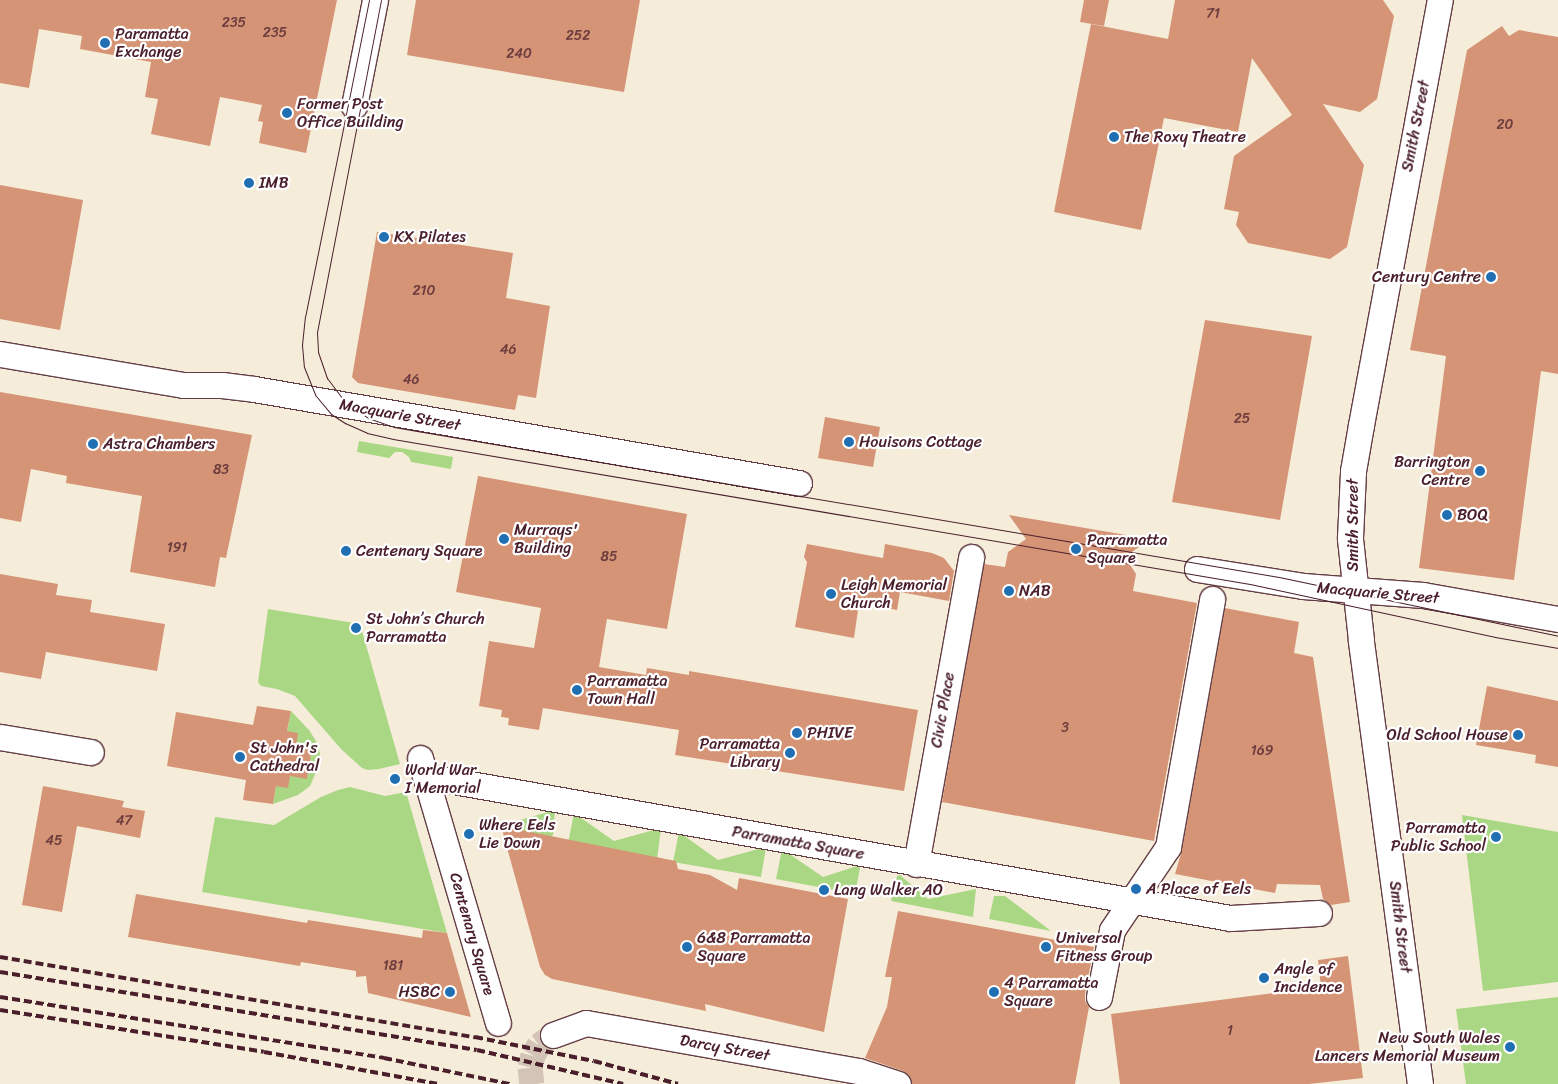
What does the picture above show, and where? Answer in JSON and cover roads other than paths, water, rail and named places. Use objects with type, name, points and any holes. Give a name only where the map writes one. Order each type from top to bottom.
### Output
[{"type":"street","points":[[354,106],[375,0]]},
{"type":"street","name":"Smith Street","points":[[1420,1084],[1354,589],[1350,538],[1353,471],[1440,0]]},
{"type":"street","name":"Macquarie Street","points":[[0,354],[183,385],[222,385],[254,389],[799,483]]},
{"type":"street","name":"Civic Place","points":[[916,864],[971,557]]},
{"type":"street","name":"Macquarie Street","points":[[1197,569],[1304,586],[1423,595],[1558,619]]},
{"type":"street","points":[[1099,997],[1112,930],[1168,847],[1212,599]]},
{"type":"street","points":[[0,737],[91,752]]},
{"type":"street","name":"Parramatta Square","points":[[423,767],[916,864],[1230,918],[1319,913]]},
{"type":"street","name":"Centenary Square","points":[[423,767],[498,1023]]},
{"type":"street","name":"Darcy Street","points":[[553,1035],[586,1023],[859,1071],[898,1084]]},
{"type":"tunnel","points":[[532,1084],[530,1067],[533,1055],[539,1045],[553,1035]]},
{"type":"tram line","points":[[369,0],[305,316],[302,345],[304,367],[316,396],[331,414],[345,423],[367,433],[393,439],[1250,584],[1495,637],[1558,648]]},
{"type":"tram line","points":[[381,0],[317,332],[318,352],[327,378],[346,403],[368,418],[394,427],[1279,577],[1558,636]]},
{"type":"railway","points":[[0,957],[475,1037],[594,1061],[678,1084]]},
{"type":"railway","points":[[0,972],[477,1050],[623,1084]]},
{"type":"railway","points":[[0,997],[384,1058],[510,1084]]},
{"type":"railway","points":[[0,1010],[264,1052],[438,1084]]},
{"type":"place","name":"Paramatta Exchange","points":[[105,43]]},
{"type":"place","name":"Former Post Office Building","points":[[287,113]]},
{"type":"place","name":"The Roxy Theatre","points":[[1114,137]]},
{"type":"place","name":"IMB","points":[[249,183]]},
{"type":"place","name":"KX Pilates","points":[[384,237]]},
{"type":"place","name":"Century Centre","points":[[1491,277]]},
{"type":"place","name":"Houisons Cottage","points":[[849,442]]},
{"type":"place","name":"Astra Chambers","points":[[93,444]]},
{"type":"place","name":"Barrington Centre","points":[[1480,471]]},
{"type":"place","name":"BOQ","points":[[1447,515]]},
{"type":"place","name":"Murrays' Building","points":[[504,539]]},
{"type":"place","name":"Parramatta Square","points":[[1076,549]]},
{"type":"place","name":"Centenary Square","points":[[346,551]]},
{"type":"place","name":"NAB","points":[[1009,591]]},
{"type":"place","name":"Leigh Memorial Church","points":[[831,594]]},
{"type":"place","name":"St John’s Church Parramatta","points":[[356,628]]},
{"type":"place","name":"Parramatta Town Hall","points":[[577,690]]},
{"type":"place","name":"PHIVE","points":[[797,733]]},
{"type":"place","name":"Old School House","points":[[1518,735]]},
{"type":"place","name":"Parramatta Library","points":[[790,753]]},
{"type":"place","name":"St John's Cathedral","points":[[240,757]]},
{"type":"place","name":"World War I Memorial","points":[[395,779]]},
{"type":"place","name":"Where Eels Lie Down","points":[[469,834]]},
{"type":"place","name":"Parramatta Public School","points":[[1496,837]]},
{"type":"place","name":"A Place of Eels","points":[[1136,889]]},
{"type":"place","name":"Lang Walker AO","points":[[824,890]]},
{"type":"place","name":"6&8 Parramatta Square","points":[[687,947]]},
{"type":"place","name":"Universal Fitness Group","points":[[1046,947]]},
{"type":"place","name":"Angle of Incidence","points":[[1264,978]]},
{"type":"place","name":"HSBC","points":[[450,992]]},
{"type":"place","name":"4 Parramatta Square","points":[[994,992]]},
{"type":"place","name":"New South Wales Lancers Memorial Museum","points":[[1510,1047]]}]
